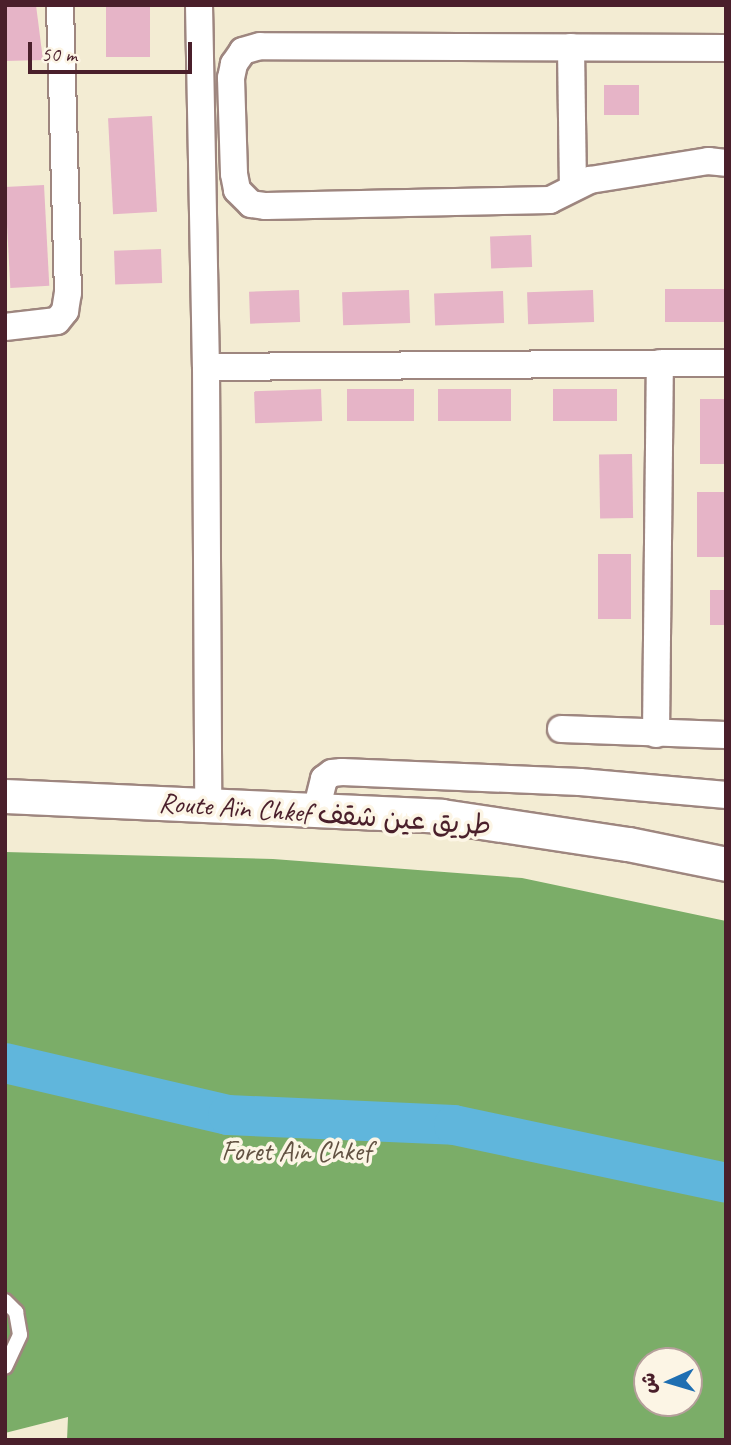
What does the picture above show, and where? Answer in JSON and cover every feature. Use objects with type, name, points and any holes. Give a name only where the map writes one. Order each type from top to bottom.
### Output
[{"type":"street","points":[[5,327],[57,321],[65,311],[68,293],[60,5]]},
{"type":"street","points":[[199,5],[206,367],[208,806]]},
{"type":"street","points":[[726,48],[260,46],[243,51],[234,64],[231,78],[237,190],[251,204],[266,206],[550,200],[590,180],[699,163],[726,163]]},
{"type":"street","points":[[571,47],[573,187]]},
{"type":"street","points":[[200,122],[232,122]]},
{"type":"street","points":[[656,734],[660,363]]},
{"type":"street","points":[[206,367],[726,363]]},
{"type":"street","points":[[561,729],[726,735]]},
{"type":"street","points":[[316,811],[324,779],[332,773],[342,772],[580,782],[726,795]]},
{"type":"street","name":"Route Aïn Chkef طريق عين شقف","points":[[5,796],[442,816],[628,844],[726,864]]},
{"type":"lane","points":[[5,1301],[16,1311],[20,1335],[5,1367]]},
{"type":"green space","name":"Foret Ain Chkef","points":[[5,852],[273,859],[522,878],[726,921],[726,1440],[67,1440],[68,1417],[5,1433]]},
{"type":"building","points":[[5,5],[36,5],[43,60],[5,61]]},
{"type":"building","points":[[106,5],[150,5],[150,57],[106,57]]},
{"type":"building","points":[[604,85],[639,85],[639,115],[604,115]]},
{"type":"building","points":[[152,116],[157,212],[113,214],[108,118]]},
{"type":"building","points":[[44,185],[49,286],[10,288],[5,187]]},
{"type":"building","points":[[531,235],[532,267],[491,268],[490,236]]},
{"type":"building","points":[[161,249],[162,283],[115,285],[114,251]]},
{"type":"building","points":[[665,289],[726,289],[726,322],[665,322]]},
{"type":"building","points":[[299,290],[300,322],[250,324],[249,292]]},
{"type":"building","points":[[409,290],[410,323],[343,325],[342,292]]},
{"type":"building","points":[[593,290],[594,322],[528,324],[527,292]]},
{"type":"building","points":[[503,291],[504,323],[435,325],[434,293]]},
{"type":"building","points":[[321,389],[322,421],[255,423],[254,391]]},
{"type":"building","points":[[347,389],[414,389],[414,421],[347,421]]},
{"type":"building","points":[[438,389],[511,389],[511,421],[438,421]]},
{"type":"building","points":[[553,389],[617,389],[617,421],[553,421]]},
{"type":"building","points":[[700,399],[726,399],[726,464],[700,464]]},
{"type":"building","points":[[632,454],[633,518],[600,519],[599,455]]},
{"type":"building","points":[[697,492],[726,492],[726,557],[697,557]]},
{"type":"building","points":[[598,554],[631,554],[631,619],[598,619]]},
{"type":"building","points":[[710,590],[726,590],[726,625],[710,625]]},
{"type":"waterway","points":[[5,1063],[228,1115],[454,1125],[726,1183]]}]
